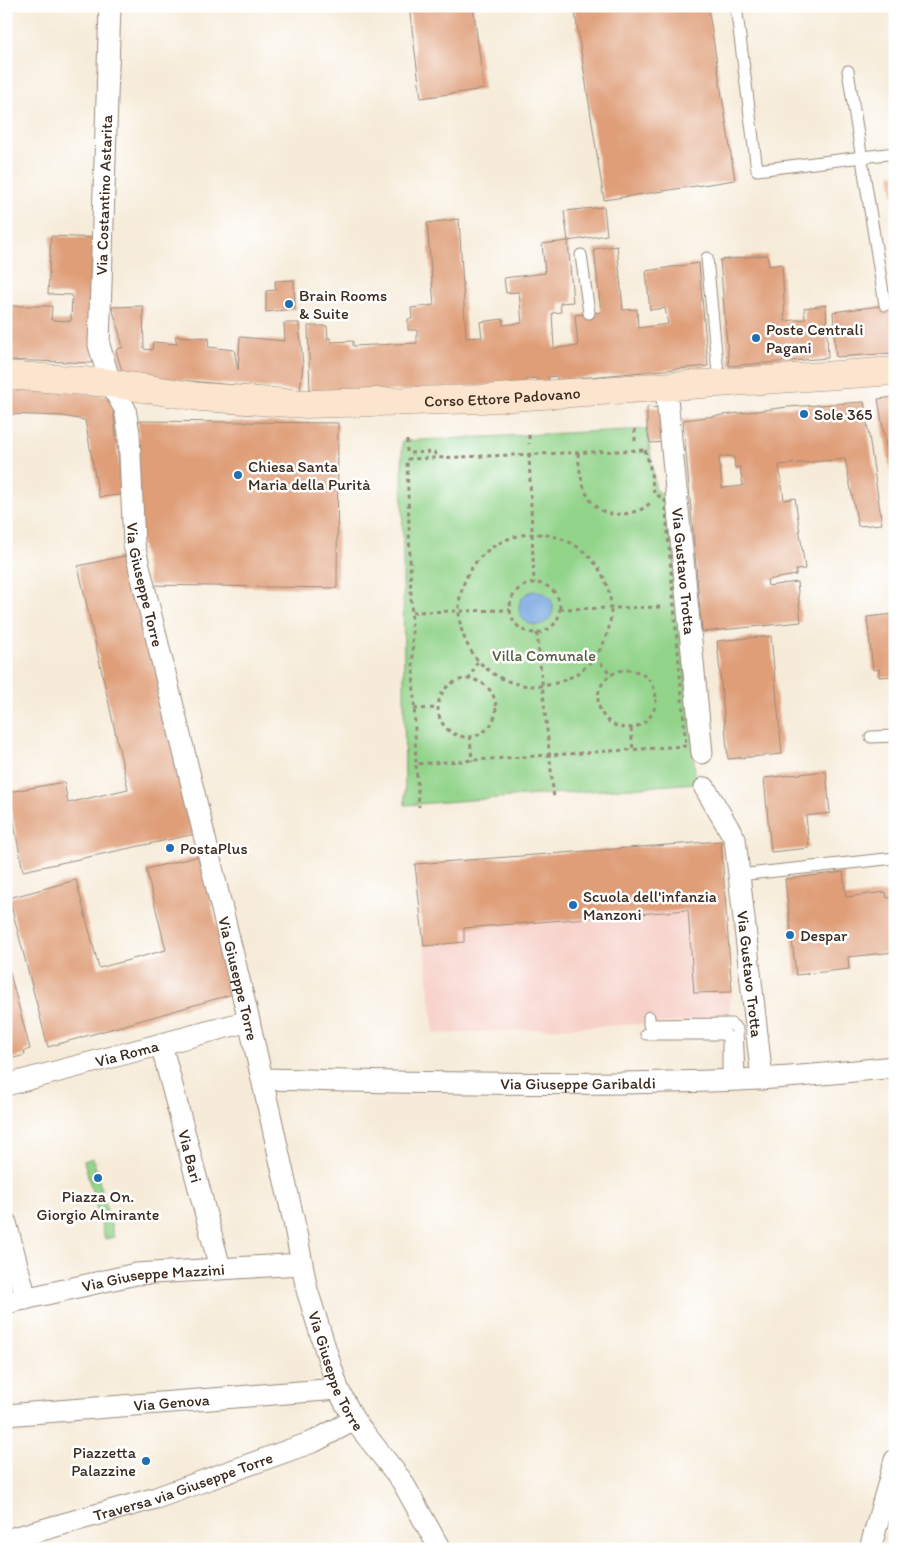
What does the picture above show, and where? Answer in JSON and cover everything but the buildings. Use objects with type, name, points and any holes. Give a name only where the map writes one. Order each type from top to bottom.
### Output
[{"type":"street","name":"Via Costantino Astarita","points":[[110,6],[99,345],[110,383]]},
{"type":"street","name":"Corso Ettore Padovano","points":[[6,376],[110,383],[200,397],[306,404],[482,399],[598,384],[666,388],[894,368]]},
{"type":"street","name":"Via Giuseppe Torre","points":[[110,383],[125,409],[134,545],[262,1079],[307,1290],[338,1389],[354,1420],[402,1481],[440,1549]]},
{"type":"street","name":"Via Gustavo Trotta","points":[[666,388],[702,753]]},
{"type":"street","name":"Via Gustavo Trotta","points":[[705,788],[735,839],[762,1079]]},
{"type":"street","name":"Via Roma","points":[[6,1085],[248,1021]]},
{"type":"street","name":"Via Bari","points":[[162,1044],[220,1268]]},
{"type":"street","name":"Via Giuseppe Garibaldi","points":[[262,1079],[590,1084],[734,1077],[762,1079],[895,1067]]},
{"type":"street","points":[[6,1223],[16,1301]]},
{"type":"street","name":"Via Giuseppe Mazzini","points":[[16,1301],[136,1274],[301,1264]]},
{"type":"street","name":"Via Genova","points":[[6,1415],[338,1389]]},
{"type":"street","name":"Traversa via Giuseppe Torre","points":[[6,1540],[156,1498],[315,1441],[354,1420]]},
{"type":"street","points":[[870,1549],[895,1460]]},
{"type":"lane","points":[[736,6],[757,170],[895,154]]},
{"type":"lane","points":[[848,71],[885,305]]},
{"type":"lane","points":[[581,255],[589,313]]},
{"type":"lane","points":[[707,258],[719,384]]},
{"type":"lane","points":[[871,737],[895,736]]},
{"type":"lane","points":[[739,875],[895,858]]},
{"type":"lane","points":[[649,1017],[649,1025],[731,1024],[735,1026],[737,1028],[734,1077]]},
{"type":"lane","points":[[646,1034],[724,1034],[727,1036],[734,1077]]},
{"type":"path","points":[[635,429],[636,443]]},
{"type":"path","points":[[529,434],[529,444]]},
{"type":"path","points":[[407,440],[414,708],[419,806]]},
{"type":"path","points":[[407,459],[578,452],[645,450],[654,493],[652,502],[646,508],[628,513],[612,514],[598,510],[586,495],[579,475],[578,452]]},
{"type":"path","points":[[408,453],[434,452],[438,458]]},
{"type":"path","points":[[529,454],[534,583]]},
{"type":"path","points":[[416,764],[686,746],[665,500],[654,493]]},
{"type":"path","points":[[532,534],[546,534],[570,542],[591,557],[605,578],[612,603],[610,629],[599,653],[582,672],[558,684],[533,687],[507,682],[486,670],[469,651],[460,628],[458,603],[465,579],[478,559],[498,543],[521,535],[532,534]]},
{"type":"path","points":[[534,583],[548,587],[554,592],[560,609],[552,627],[537,633],[522,630],[516,624],[510,610],[511,603],[519,590],[534,583]]},
{"type":"path","points":[[560,609],[674,607]]},
{"type":"path","points":[[412,612],[510,610]]},
{"type":"path","points":[[537,633],[554,799]]},
{"type":"path","points":[[595,657],[612,675]]},
{"type":"path","points":[[469,680],[478,660]]},
{"type":"path","points":[[620,671],[638,672],[646,677],[652,684],[655,693],[654,711],[640,725],[631,728],[621,727],[605,717],[600,708],[598,698],[600,689],[605,681],[620,671]]},
{"type":"path","points":[[460,680],[469,680],[486,686],[492,693],[496,711],[488,728],[480,734],[460,736],[452,733],[444,726],[438,708],[440,698],[451,684],[460,680]]},
{"type":"path","points":[[414,708],[438,708]]},
{"type":"path","points":[[631,728],[633,750]]},
{"type":"path","points":[[470,736],[472,761]]},
{"type":"shaded area","name":"Scuola dell'infanzia Manzoni","points":[[721,841],[732,992],[728,1020],[434,1034],[415,864]]},
{"type":"green space","name":"Villa Comunale","points":[[647,429],[656,492],[669,493],[696,783],[405,805],[402,441]]},
{"type":"green space","points":[[93,1158],[114,1237],[105,1239],[84,1161]]},
{"type":"water","points":[[536,591],[543,592],[548,596],[552,601],[552,615],[548,620],[543,624],[536,625],[529,624],[524,620],[520,615],[519,608],[520,601],[524,596],[529,592]]},
{"type":"place","name":"Brain Rooms & Suite","points":[[289,304]]},
{"type":"place","name":"Poste Centrali Pagani","points":[[756,338]]},
{"type":"place","name":"Sole 365","points":[[804,414]]},
{"type":"place","name":"Chiesa Santa Maria della Purità","points":[[238,475]]},
{"type":"place","name":"PostaPlus","points":[[170,848]]},
{"type":"place","name":"Scuola dell'infanzia Manzoni","points":[[573,905]]},
{"type":"place","name":"Despar","points":[[790,935]]},
{"type":"place","name":"Piazza On. Giorgio Almirante","points":[[98,1178]]},
{"type":"place","name":"Piazzetta Palazzine","points":[[146,1461]]}]
